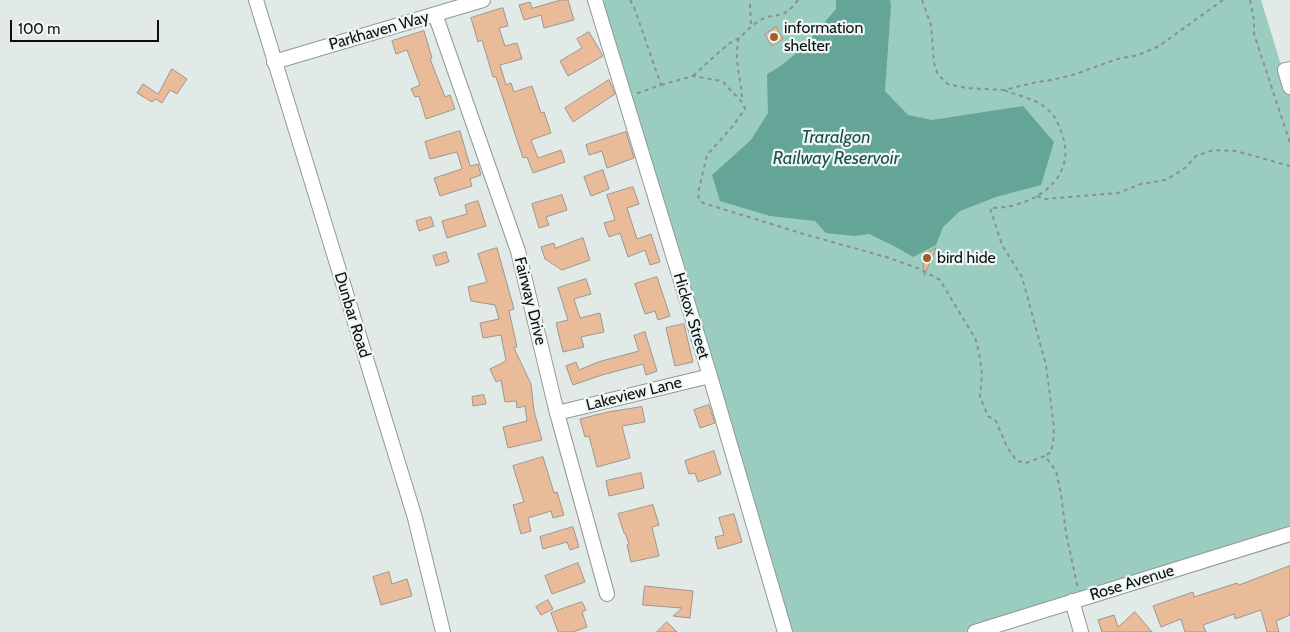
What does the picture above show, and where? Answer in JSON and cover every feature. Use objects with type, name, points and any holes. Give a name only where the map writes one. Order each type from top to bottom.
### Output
[{"type":"street","name":"Dunbar Road","points":[[256,0],[414,518],[444,632]]},
{"type":"street","name":"Parkhaven Way","points":[[274,62],[483,0]]},
{"type":"street","name":"Hickox Street","points":[[595,0],[710,376],[785,632]]},
{"type":"street","name":"Fairway Drive","points":[[435,14],[518,252],[557,413],[607,594]]},
{"type":"street","points":[[1288,70],[1290,87]]},
{"type":"street","name":"Lakeview Lane","points":[[557,413],[710,376]]},
{"type":"street","name":"Rose Avenue","points":[[975,632],[1290,534]]},
{"type":"street","points":[[1076,600],[1081,632]]},
{"type":"path","points":[[630,0],[661,85]]},
{"type":"path","points":[[625,98],[693,76],[751,26],[761,20],[781,16],[790,10],[798,0]]},
{"type":"path","points":[[693,76],[722,81],[742,102],[745,109],[707,156],[698,193],[699,200],[752,219],[886,257],[920,269],[940,280],[975,338],[980,352],[982,374],[980,397],[988,416],[996,421],[1007,447],[1017,462],[1026,463],[1051,452],[1053,444],[1054,427],[1046,365],[1022,277],[1002,244],[990,208],[1013,206],[1037,196],[1050,187],[1062,169],[1066,158],[1066,147],[1055,118],[1038,102],[1004,90],[948,84],[938,75],[934,63],[931,25],[922,0]]},
{"type":"path","points":[[1004,90],[1068,76],[1117,59],[1138,55],[1159,46],[1223,0]]},
{"type":"path","points":[[1250,0],[1254,20],[1254,34],[1290,143]]},
{"type":"path","points":[[750,4],[751,26]]},
{"type":"path","points":[[739,38],[736,56],[742,102]]},
{"type":"path","points":[[1037,196],[1044,199],[1118,193],[1141,184],[1173,177],[1196,156],[1213,150],[1236,151],[1290,166]]},
{"type":"path","points":[[1045,456],[1056,471],[1061,494],[1076,600]]},
{"type":"shaded area","points":[[596,0],[1261,0],[1290,94],[1290,532],[965,632],[791,632]]},
{"type":"water","name":"Traralgon Railway Reservoir","points":[[836,0],[890,0],[885,91],[908,115],[932,120],[1023,106],[1054,142],[1041,185],[996,197],[960,211],[943,227],[936,245],[913,257],[869,234],[854,236],[826,233],[815,221],[770,216],[720,201],[712,175],[751,140],[768,113],[767,74],[796,54],[836,9]]},
{"type":"building","points":[[561,0],[568,0],[574,20],[544,28],[541,15],[524,20],[519,5],[530,2],[532,8]]},
{"type":"building","points":[[503,8],[508,26],[499,28],[505,46],[517,43],[522,59],[500,65],[506,85],[511,83],[514,92],[532,86],[541,113],[544,112],[551,133],[531,140],[538,158],[561,150],[565,162],[533,173],[527,157],[523,158],[496,77],[493,77],[482,40],[478,42],[471,18]]},
{"type":"building","name":"information shelter","points":[[776,27],[783,39],[772,46],[765,35]]},
{"type":"building","points":[[424,31],[432,58],[430,59],[445,97],[450,95],[455,109],[426,119],[419,96],[415,97],[411,89],[420,85],[407,50],[396,54],[392,41]]},
{"type":"building","points":[[589,32],[603,56],[568,76],[560,61],[582,48],[577,39]]},
{"type":"building","points":[[172,69],[187,79],[177,94],[170,90],[162,103],[156,99],[152,102],[137,93],[143,84],[158,94]]},
{"type":"building","points":[[609,80],[615,94],[573,122],[565,108]]},
{"type":"building","points":[[460,131],[470,166],[478,164],[481,175],[470,179],[472,186],[440,196],[434,178],[462,169],[457,152],[430,159],[425,142]]},
{"type":"building","points":[[626,132],[634,158],[607,168],[602,151],[589,155],[586,145]]},
{"type":"building","points":[[603,170],[609,189],[591,196],[584,177]]},
{"type":"building","points":[[633,187],[639,204],[627,208],[637,239],[651,234],[660,262],[650,265],[645,250],[628,257],[620,233],[609,237],[604,223],[615,220],[607,195]]},
{"type":"building","points":[[562,195],[567,210],[546,217],[549,225],[539,228],[532,204]]},
{"type":"building","points":[[478,201],[486,226],[447,238],[442,221],[467,214],[465,205]]},
{"type":"building","points":[[431,217],[434,226],[419,231],[416,221]]},
{"type":"building","points":[[583,238],[590,260],[562,270],[545,259],[541,247],[554,243],[555,248]]},
{"type":"building","points":[[497,248],[514,309],[509,311],[517,347],[514,348],[531,384],[534,411],[542,440],[508,448],[503,427],[527,421],[525,406],[517,408],[516,401],[505,402],[501,380],[496,382],[490,369],[506,361],[501,335],[483,338],[480,323],[499,319],[495,305],[471,301],[468,287],[487,282],[478,254]]},
{"type":"building","name":"bird hide","points":[[936,248],[924,276],[923,256]]},
{"type":"building","points":[[446,252],[449,262],[436,266],[433,256]]},
{"type":"building","points":[[657,277],[670,316],[658,320],[655,311],[645,314],[635,284]]},
{"type":"building","points":[[586,279],[591,294],[574,299],[580,318],[600,313],[604,332],[581,337],[584,347],[563,352],[556,323],[568,320],[558,288]]},
{"type":"building","points":[[684,324],[693,362],[675,366],[666,328]]},
{"type":"building","points":[[645,332],[657,371],[646,375],[643,364],[573,385],[566,366],[576,362],[579,370],[598,362],[639,351],[634,336]]},
{"type":"building","points":[[484,395],[486,404],[473,406],[472,397]]},
{"type":"building","points":[[709,405],[715,423],[700,428],[694,410]]},
{"type":"building","points":[[642,407],[645,422],[622,426],[630,458],[597,467],[589,436],[585,437],[580,419],[608,412]]},
{"type":"building","points":[[714,451],[721,474],[698,482],[695,473],[689,474],[685,461]]},
{"type":"building","points":[[543,457],[554,493],[557,492],[564,515],[553,518],[551,511],[528,518],[531,531],[521,534],[513,505],[524,502],[513,466]]},
{"type":"building","points":[[641,473],[644,488],[609,496],[606,481]]},
{"type":"building","points":[[653,505],[659,525],[652,527],[659,556],[631,562],[627,545],[629,544],[618,514]]},
{"type":"building","points":[[734,514],[742,542],[718,549],[715,537],[724,535],[719,518]]},
{"type":"building","points":[[573,527],[579,547],[570,550],[567,542],[543,549],[540,537]]},
{"type":"building","points":[[578,563],[585,582],[552,594],[545,576]]},
{"type":"building","points":[[1290,566],[1290,615],[1276,621],[1279,632],[1267,632],[1261,610],[1235,619],[1234,614],[1203,625],[1206,632],[1185,632],[1181,619],[1161,627],[1153,606],[1193,592],[1194,597],[1237,583],[1238,585]]},
{"type":"building","points":[[389,572],[392,584],[407,579],[412,596],[381,605],[373,577]]},
{"type":"building","points":[[645,586],[693,591],[690,618],[673,616],[682,608],[643,605]]},
{"type":"building","points":[[548,600],[553,609],[541,615],[536,607]]},
{"type":"building","points":[[582,602],[586,610],[582,612],[587,627],[573,632],[558,632],[551,613]]},
{"type":"building","points":[[1135,612],[1152,632],[1102,632],[1098,620],[1114,615],[1118,627]]},
{"type":"building","points":[[667,622],[677,632],[657,632]]},
{"type":"place","name":"information shelter","points":[[774,37]]},
{"type":"place","name":"bird hide","points":[[927,258]]}]
